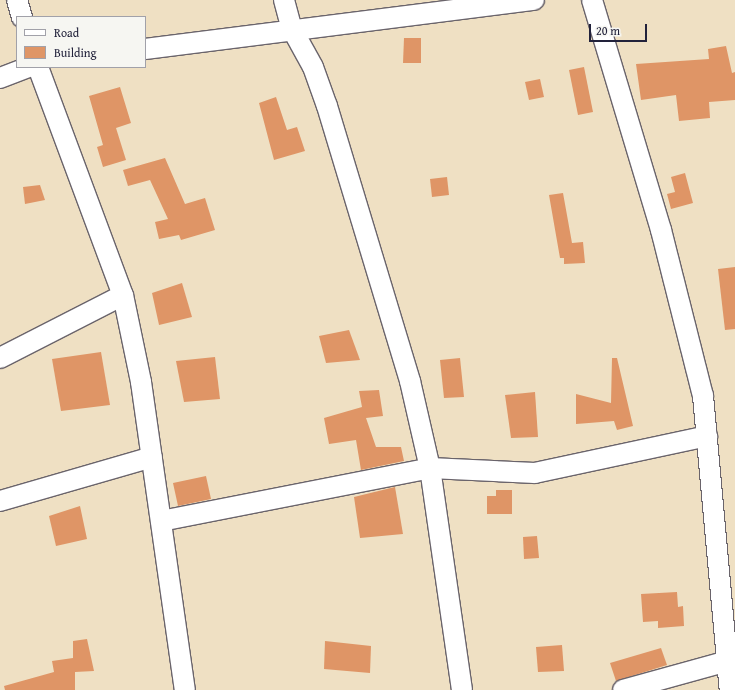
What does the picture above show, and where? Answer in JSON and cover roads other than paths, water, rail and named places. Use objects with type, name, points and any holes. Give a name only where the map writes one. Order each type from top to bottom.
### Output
[{"type":"street","points":[[17,0],[22,16]]},
{"type":"street","points":[[284,0],[292,29],[313,67],[327,106],[410,382],[430,468],[462,690]]},
{"type":"street","points":[[146,49],[292,29],[534,0]]},
{"type":"street","points":[[592,0],[663,237],[700,382],[731,661],[730,690]]},
{"type":"street","points":[[0,78],[25,68]]},
{"type":"street","points":[[38,68],[123,295],[152,457],[185,690]]},
{"type":"street","points":[[0,358],[123,295]]},
{"type":"street","points":[[162,521],[430,468],[535,473],[707,436]]},
{"type":"street","points":[[0,500],[152,457]]},
{"type":"street","points":[[623,690],[731,661]]}]
